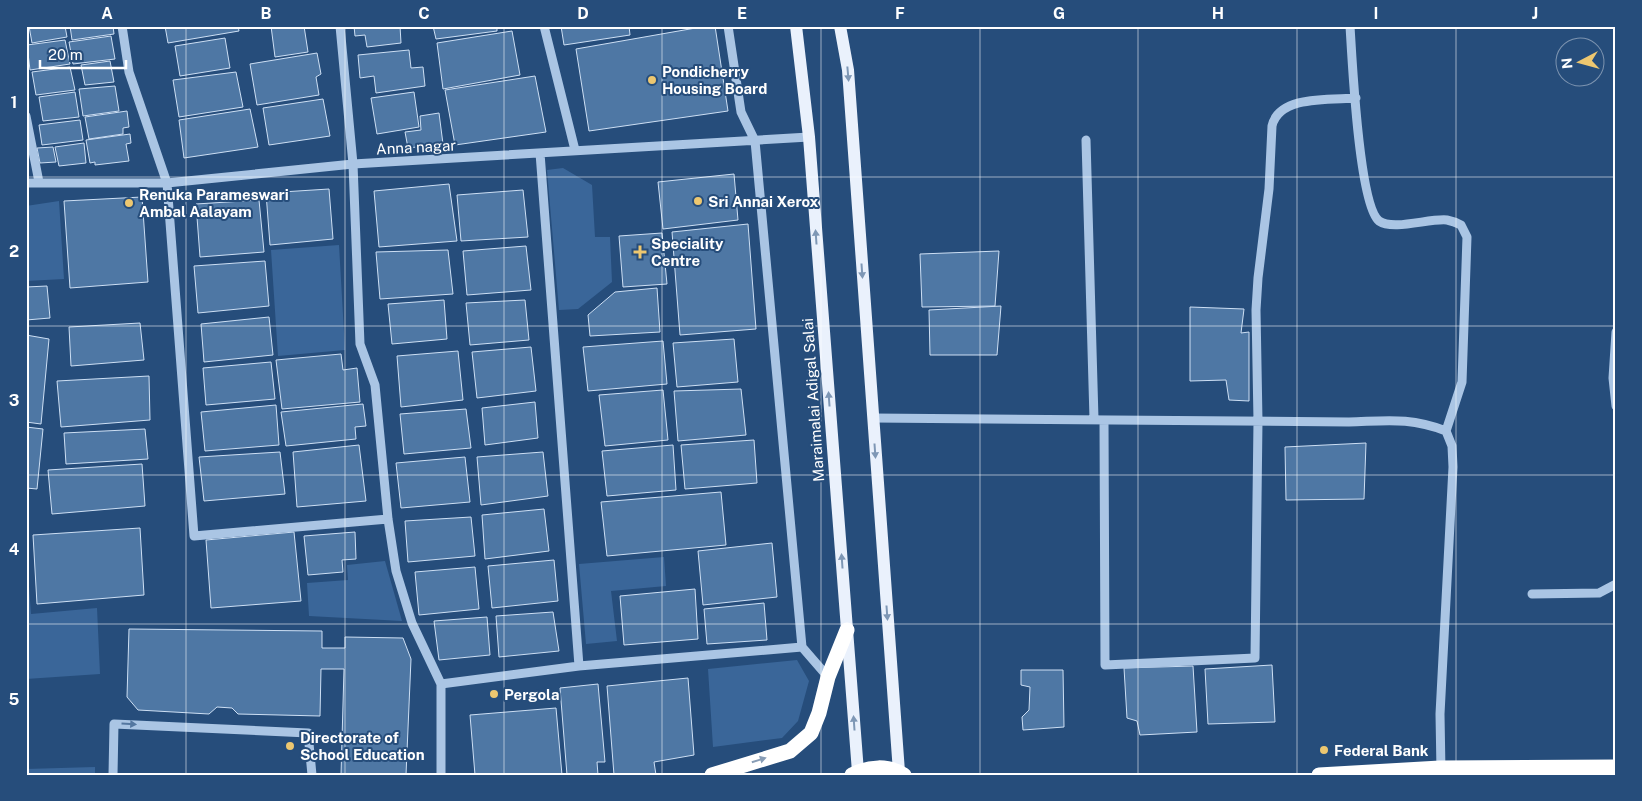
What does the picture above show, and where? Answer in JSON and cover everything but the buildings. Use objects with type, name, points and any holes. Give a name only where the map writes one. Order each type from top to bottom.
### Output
[{"type":"highway","points":[[712,775],[790,751],[811,733],[820,713],[828,677],[847,630]]},
{"type":"highway","points":[[1319,775],[1616,767]]},
{"type":"highway","points":[[855,773],[878,768],[902,773]]},
{"type":"main road","name":"Maraimalai Adigal Salai","points":[[796,26],[809,137],[847,630],[855,773]]},
{"type":"main road","points":[[840,26],[848,70],[873,418],[902,773]]},
{"type":"street","points":[[122,26],[129,72],[167,183],[194,536],[388,519]]},
{"type":"street","points":[[340,26],[353,164],[360,344],[375,385],[388,519],[396,571],[412,623],[441,684],[441,775]]},
{"type":"street","points":[[544,26],[575,150]]},
{"type":"street","points":[[728,26],[741,112],[755,141],[802,648],[828,677]]},
{"type":"street","points":[[1350,26],[1362,161],[1372,210],[1379,221],[1392,224],[1447,220],[1461,225],[1467,237],[1462,382],[1446,431],[1452,446],[1453,467],[1440,714],[1441,771]]},
{"type":"street","points":[[1086,140],[1099,419],[1105,666],[1255,658],[1258,278],[1270,189],[1274,116],[1284,108],[1300,103],[1356,98]]},
{"type":"street","points":[[26,116],[39,182]]},
{"type":"street","name":"Anna nagar","points":[[26,183],[167,183],[353,164],[809,137]]},
{"type":"street","points":[[540,153],[579,666]]},
{"type":"street","points":[[1616,332],[1613,378],[1616,406]]},
{"type":"street","points":[[873,418],[1258,421],[1408,420],[1423,422],[1446,431]]},
{"type":"street","points":[[1532,594],[1599,593],[1616,584]]},
{"type":"street","points":[[441,684],[579,666],[802,648]]},
{"type":"street","points":[[114,775],[114,724],[308,733],[312,775]]},
{"type":"shaded area","points":[[563,168],[592,185],[595,237],[610,237],[612,282],[578,309],[559,310],[547,170]]},
{"type":"shaded area","points":[[59,201],[64,279],[26,281],[26,206]]},
{"type":"shaded area","points":[[339,245],[345,350],[278,356],[271,250]]},
{"type":"shaded area","points":[[26,545],[31,614],[97,608],[100,674],[26,679]]},
{"type":"shaded area","points":[[664,557],[666,586],[611,591],[617,641],[586,644],[579,564]]},
{"type":"shaded area","points":[[385,561],[402,621],[309,616],[307,583],[348,580],[347,565]]},
{"type":"shaded area","points":[[797,660],[809,681],[798,721],[782,738],[713,747],[708,669]]},
{"type":"shaded area","points":[[95,767],[95,775],[26,775],[26,769]]},
{"type":"place","name":"Pondicherry Housing Board","points":[[652,80]]},
{"type":"place","name":"Sri Annai Xerox","points":[[698,201]]},
{"type":"place","name":"Renuka Parameswari Ambal Aalayam","points":[[129,203]]},
{"type":"place","name":"Speciality Centre","points":[[640,252]]},
{"type":"place","name":"Pergola","points":[[494,694]]},
{"type":"place","name":"Directorate of School Education","points":[[290,746]]},
{"type":"place","name":"Federal Bank","points":[[1324,750]]}]
